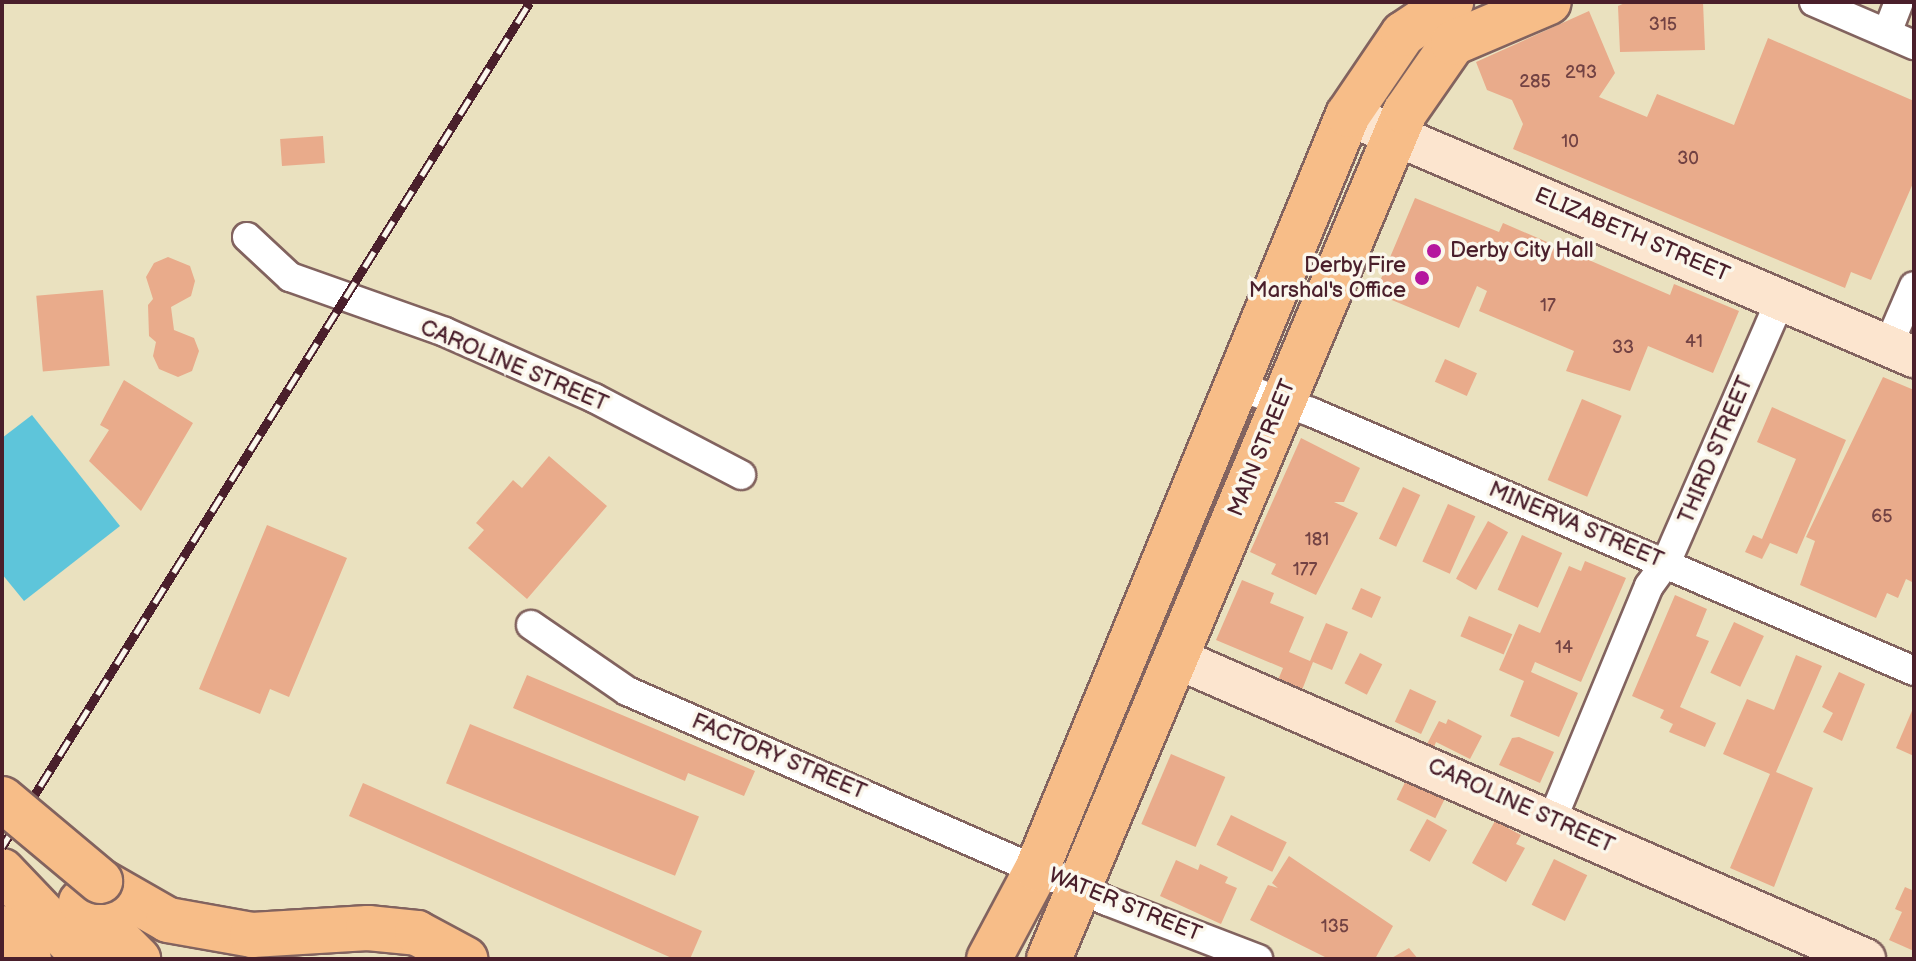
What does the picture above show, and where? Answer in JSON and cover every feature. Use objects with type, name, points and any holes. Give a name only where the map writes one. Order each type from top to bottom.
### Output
[{"type":"main road","points":[[989,959],[1037,869],[1348,115],[1403,34],[1451,2]]},
{"type":"main road","name":"MAIN STREET","points":[[1049,959],[1394,133],[1453,43],[1549,2]]},
{"type":"main road","name":"ELIZABETH STREET","points":[[1348,115],[1901,351]]},
{"type":"main road","name":"CAROLINE STREET","points":[[1176,658],[1865,959]]},
{"type":"main road","points":[[2,799],[90,891],[138,959]]},
{"type":"main road","points":[[2,816],[90,891],[168,920],[252,935],[368,928],[417,933],[465,959]]},
{"type":"main road","points":[[2,871],[84,957]]},
{"type":"main road","points":[[2,928],[29,959]]},
{"type":"street","points":[[1814,2],[1914,45]]},
{"type":"street","points":[[1887,33],[1899,2]]},
{"type":"street","name":"CAROLINE STREET","points":[[247,237],[290,277],[445,332],[594,398],[741,475]]},
{"type":"street","points":[[1901,351],[1914,286]]},
{"type":"street","name":"THIRD STREET","points":[[1552,820],[1649,586],[1666,563],[1781,299]]},
{"type":"street","name":"MINERVA STREET","points":[[1235,385],[1666,563],[1914,671]]},
{"type":"street","name":"FACTORY STREET","points":[[531,625],[627,691],[1037,869]]},
{"type":"street","name":"WATER STREET","points":[[1037,869],[1258,959]]},
{"type":"water","points":[[32,415],[120,526],[24,601],[2,574],[2,438]]},
{"type":"building","points":[[1627,2],[1703,2],[1705,50],[1620,52],[1618,6]]},
{"type":"building","points":[[1589,11],[1615,73],[1599,97],[1647,117],[1657,94],[1734,125],[1768,38],[1914,101],[1914,181],[1871,280],[1851,272],[1845,288],[1513,149],[1523,124],[1512,100],[1487,90],[1476,62]]},
{"type":"building","points":[[323,136],[325,163],[282,166],[280,139]]},
{"type":"building","points":[[1415,198],[1499,232],[1503,223],[1670,295],[1674,284],[1739,311],[1713,373],[1648,346],[1630,391],[1566,371],[1574,351],[1479,311],[1487,291],[1477,286],[1459,328],[1375,293]]},
{"type":"building","points":[[168,257],[190,266],[195,281],[191,296],[171,307],[174,330],[194,338],[199,351],[192,371],[178,377],[159,369],[153,356],[156,342],[149,336],[148,305],[153,299],[146,277],[154,263]]},
{"type":"building","points":[[103,290],[110,366],[43,372],[36,296]]},
{"type":"building","points":[[1445,359],[1477,373],[1467,396],[1435,382]]},
{"type":"building","points":[[1883,377],[1914,390],[1914,583],[1906,579],[1898,598],[1887,593],[1876,618],[1800,585],[1815,541],[1806,537]]},
{"type":"building","points":[[124,380],[193,423],[141,511],[89,461],[109,430],[100,425]]},
{"type":"building","points":[[1582,399],[1622,416],[1587,497],[1548,480]]},
{"type":"building","points":[[1772,407],[1846,440],[1797,554],[1770,543],[1762,559],[1745,552],[1753,535],[1762,539],[1796,459],[1757,442]]},
{"type":"building","points":[[1301,438],[1360,468],[1344,502],[1334,502],[1358,513],[1316,595],[1271,574],[1276,564],[1250,552]]},
{"type":"building","points":[[549,456],[607,506],[527,599],[468,548],[484,530],[476,523],[513,480],[522,488]]},
{"type":"building","points":[[1403,487],[1420,495],[1396,547],[1379,539]]},
{"type":"building","points":[[1448,504],[1475,516],[1450,574],[1422,562]]},
{"type":"building","points":[[1488,521],[1508,532],[1476,590],[1456,579]]},
{"type":"building","points":[[267,525],[347,558],[289,697],[270,689],[260,714],[199,689]]},
{"type":"building","points":[[1522,535],[1562,553],[1538,608],[1498,590]]},
{"type":"building","points":[[1585,561],[1626,578],[1581,682],[1535,662],[1531,672],[1578,693],[1559,737],[1510,716],[1524,681],[1499,670],[1519,624],[1540,633],[1569,566],[1581,571]]},
{"type":"building","points":[[1242,580],[1274,593],[1270,603],[1304,617],[1289,652],[1310,661],[1326,623],[1348,632],[1332,670],[1313,662],[1302,690],[1278,680],[1283,668],[1216,640]]},
{"type":"building","points":[[1361,588],[1381,597],[1372,618],[1352,609]]},
{"type":"building","points":[[1675,595],[1707,609],[1696,636],[1709,641],[1680,707],[1716,723],[1705,747],[1669,732],[1673,724],[1660,718],[1664,710],[1632,696]]},
{"type":"building","points":[[1469,616],[1512,634],[1504,655],[1460,636]]},
{"type":"building","points":[[1734,622],[1764,636],[1740,687],[1710,673]]},
{"type":"building","points":[[1360,653],[1382,664],[1367,695],[1345,683]]},
{"type":"building","points":[[1796,655],[1822,666],[1776,772],[1813,788],[1774,887],[1730,868],[1770,774],[1723,754],[1747,699],[1774,710]]},
{"type":"building","points":[[1839,672],[1865,684],[1842,741],[1823,732],[1833,713],[1822,707]]},
{"type":"building","points":[[527,675],[755,771],[744,796],[688,773],[685,781],[513,708]]},
{"type":"building","points":[[1410,689],[1436,701],[1421,734],[1395,722]]},
{"type":"building","points":[[1914,706],[1914,756],[1896,748]]},
{"type":"building","points":[[1448,719],[1482,736],[1470,759],[1436,742],[1434,747],[1427,744],[1439,721],[1446,724]]},
{"type":"building","points":[[470,724],[699,817],[675,876],[446,783]]},
{"type":"building","points":[[1519,737],[1554,752],[1540,783],[1499,765],[1512,738]]},
{"type":"building","points":[[1171,754],[1225,777],[1196,847],[1141,824]]},
{"type":"building","points":[[1412,768],[1451,787],[1435,818],[1397,799]]},
{"type":"building","points":[[363,783],[702,931],[690,959],[674,959],[349,816]]},
{"type":"building","points":[[1231,815],[1287,842],[1272,872],[1217,845]]},
{"type":"building","points":[[1427,819],[1447,830],[1430,862],[1410,850]]},
{"type":"building","points":[[1495,821],[1521,835],[1516,844],[1525,848],[1506,882],[1472,863]]},
{"type":"building","points":[[1289,856],[1393,926],[1375,959],[1329,959],[1250,920],[1268,885],[1278,888],[1272,883]]},
{"type":"building","points":[[1554,859],[1587,875],[1565,921],[1532,905]]},
{"type":"building","points":[[1176,860],[1198,870],[1200,864],[1228,877],[1225,883],[1237,888],[1221,924],[1160,896]]},
{"type":"building","points":[[1905,887],[1914,891],[1914,951],[1889,940],[1902,912],[1895,909]]},
{"type":"building","points":[[1409,948],[1418,959],[1390,959]]},
{"type":"railway","points":[[2,847],[530,2]]},
{"type":"place","name":"Derby City Hall","points":[[1434,251]]},
{"type":"place","name":"Derby Fire Marshal's Office","points":[[1422,278]]}]
